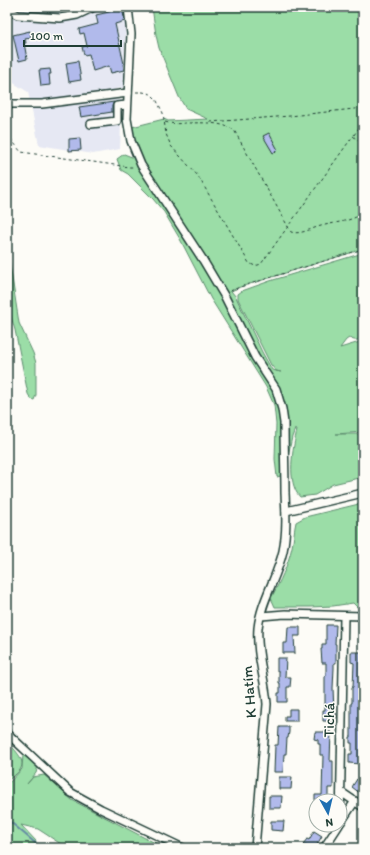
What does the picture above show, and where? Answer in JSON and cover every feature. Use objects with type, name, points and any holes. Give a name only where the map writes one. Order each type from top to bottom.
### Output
[{"type":"street","points":[[7,7],[8,10],[18,15],[60,18],[77,15],[94,7]]},
{"type":"street","name":"K Hatím","points":[[128,7],[131,34],[127,105],[128,128],[131,141],[142,165],[225,297],[255,357],[276,389],[282,409],[284,423],[286,511],[283,550],[277,572],[263,602],[258,627],[259,658],[265,685],[267,704],[255,848]]},
{"type":"street","points":[[7,104],[42,104],[128,93]]},
{"type":"street","points":[[91,124],[117,121],[117,106],[127,105]]},
{"type":"street","points":[[286,511],[363,493]]},
{"type":"street","points":[[261,616],[285,614],[363,616]]},
{"type":"street","name":"Tichá","points":[[341,792],[344,616]]},
{"type":"street","points":[[7,733],[70,792],[101,809],[183,848]]},
{"type":"street","points":[[341,792],[363,807]]},
{"type":"street","points":[[348,812],[355,801]]},
{"type":"street","points":[[324,848],[334,833]]},
{"type":"path","points":[[350,7],[363,12]]},
{"type":"path","points":[[128,93],[143,92],[151,94],[156,99],[163,113],[166,134],[171,146],[198,176],[249,263],[255,266],[261,264],[363,122]]},
{"type":"path","points":[[165,122],[173,124],[209,122],[290,116],[363,108]]},
{"type":"path","points":[[209,122],[228,126],[234,130],[291,232],[300,232],[323,225],[342,222],[363,213]]},
{"type":"path","points":[[7,134],[21,152],[129,167],[142,165]]},
{"type":"path","points":[[354,136],[363,144]]},
{"type":"path","points":[[225,297],[231,291],[240,287],[363,248]]},
{"type":"shaded area","points":[[7,7],[124,7],[126,25],[123,88],[115,89],[113,92],[115,100],[122,100],[120,149],[93,154],[39,145],[28,92],[7,79]]},
{"type":"green space","points":[[152,7],[363,7],[363,249],[231,291],[236,297],[272,370],[276,371],[271,365],[238,299],[238,294],[242,291],[270,281],[363,253],[363,340],[354,340],[349,338],[340,348],[363,341],[363,432],[336,434],[363,434],[363,477],[333,484],[315,495],[300,497],[293,483],[292,474],[292,455],[297,430],[295,429],[284,475],[277,477],[275,459],[276,424],[274,405],[266,387],[211,299],[180,239],[164,212],[128,174],[121,170],[117,159],[124,154],[137,159],[128,128],[164,119],[168,121],[208,119],[186,109],[179,97],[159,48]]},
{"type":"green space","points":[[7,245],[19,323],[36,363],[36,395],[34,400],[31,399],[28,394],[15,330],[7,303]]},
{"type":"green space","points":[[363,503],[363,609],[359,609],[353,603],[333,606],[275,607],[271,598],[281,580],[288,560],[293,544],[296,522],[305,517]]},
{"type":"green space","points":[[7,741],[21,758],[22,766],[16,774],[7,781]]},
{"type":"green space","points":[[23,755],[38,766],[36,773],[27,784],[33,777],[44,775],[72,800],[166,848],[67,848],[38,829],[21,825],[36,841],[35,848],[7,848],[7,785],[22,769]]},
{"type":"building","points":[[122,9],[125,21],[115,24],[124,70],[111,73],[109,66],[93,71],[89,54],[84,55],[82,47],[87,46],[84,33],[80,34],[79,29],[98,24],[96,15]]},
{"type":"building","points":[[30,31],[31,38],[25,39],[26,43],[24,43],[27,59],[19,61],[13,35]]},
{"type":"building","points":[[78,61],[81,80],[69,82],[66,63]]},
{"type":"building","points":[[50,69],[50,85],[41,86],[39,70]]},
{"type":"building","points":[[114,102],[112,112],[81,117],[79,107]]},
{"type":"building","points":[[269,133],[278,150],[273,153],[263,136]]},
{"type":"building","points":[[80,138],[81,150],[69,151],[69,139]]},
{"type":"building","points":[[326,625],[336,625],[336,663],[334,663],[333,688],[334,713],[336,713],[336,718],[333,718],[333,721],[323,721],[323,710],[325,710],[326,663],[322,663],[321,649],[322,644],[326,644]]},
{"type":"building","points":[[288,627],[300,627],[300,636],[294,636],[295,653],[283,653],[283,643],[287,643]]},
{"type":"building","points":[[351,652],[361,652],[360,670],[363,670],[362,697],[360,697],[362,747],[360,764],[349,763],[349,754],[352,754],[352,743],[350,743],[350,737],[354,663],[351,662]]},
{"type":"building","points":[[277,658],[286,658],[285,677],[291,677],[290,687],[287,687],[287,702],[278,702],[280,683],[279,671],[277,671]]},
{"type":"building","points":[[289,709],[297,709],[297,721],[285,721],[285,716],[289,716]]},
{"type":"building","points":[[279,727],[289,727],[289,732],[286,754],[284,754],[283,772],[274,772],[275,745],[278,745]]},
{"type":"building","points":[[315,732],[331,732],[330,761],[333,761],[333,788],[328,788],[328,793],[322,793],[323,755],[320,755],[320,744],[318,744],[318,740],[314,739]]},
{"type":"building","points":[[279,777],[292,777],[291,789],[279,789]]},
{"type":"building","points":[[357,779],[363,783],[363,792],[361,794],[352,787]]},
{"type":"building","points":[[269,796],[282,796],[281,808],[269,808]]},
{"type":"building","points":[[271,821],[284,821],[283,831],[271,830]]},
{"type":"building","points":[[313,833],[317,833],[322,836],[315,848],[310,848],[303,844],[307,839],[309,840]]},
{"type":"waterway","points":[[7,819],[41,848]]}]
